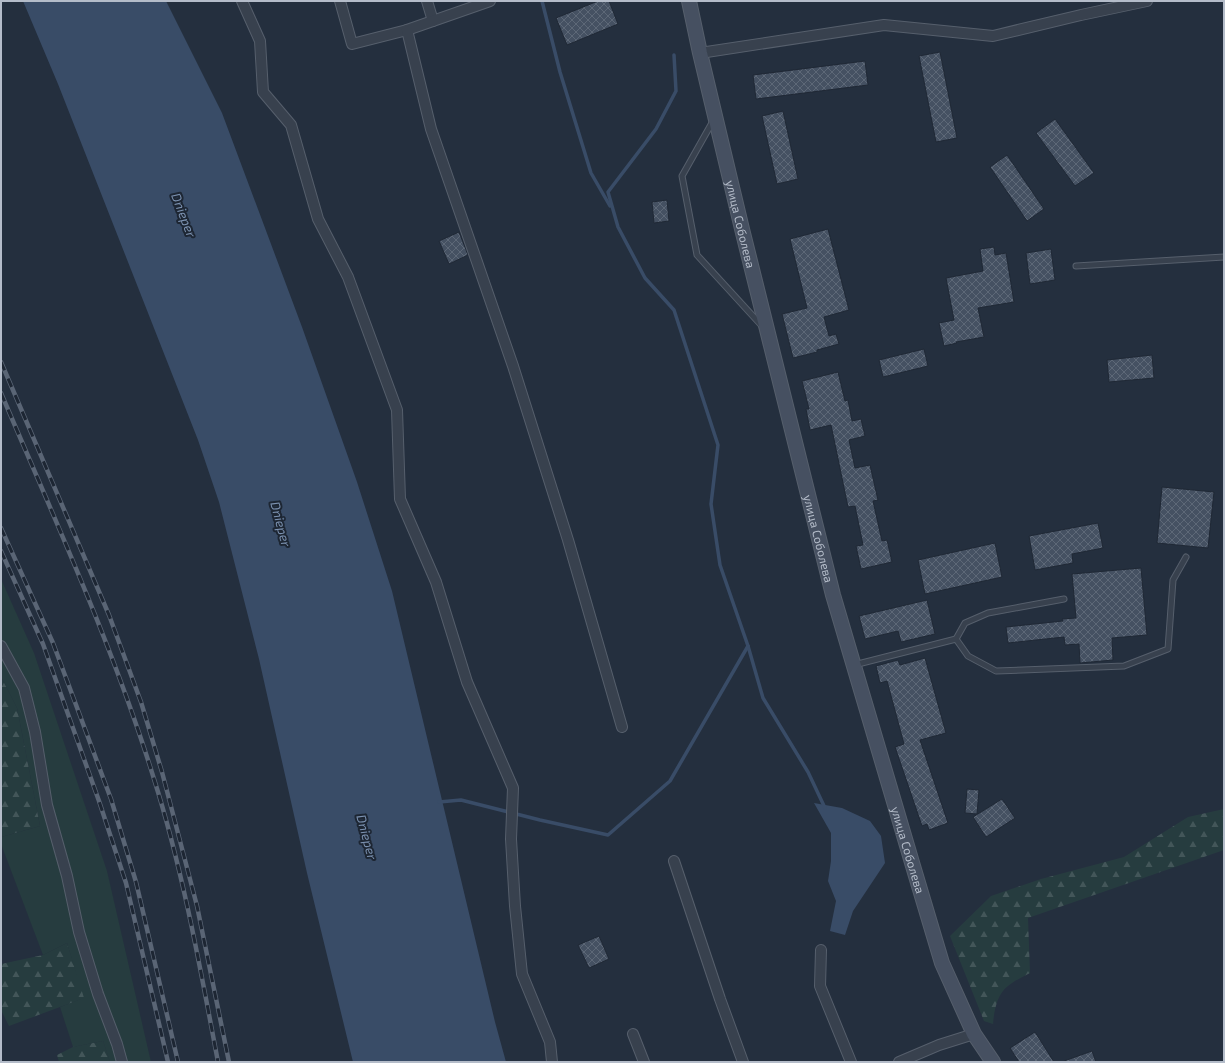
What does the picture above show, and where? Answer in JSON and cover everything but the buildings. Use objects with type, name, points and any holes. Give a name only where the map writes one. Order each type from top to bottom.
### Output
[{"type":"street","points":[[242,1],[260,41],[262,92],[291,125],[318,219],[348,277],[397,410],[400,500],[436,582],[467,682],[513,788],[511,840],[515,906],[522,974],[550,1042],[552,1062]]},
{"type":"street","points":[[340,1],[352,44],[407,30],[490,1]]},
{"type":"street","points":[[427,1],[433,21]]},
{"type":"street","name":"улица Соболева","points":[[690,1],[715,116],[833,595],[942,963],[974,1034],[993,1062]]},
{"type":"street","points":[[700,52],[884,25],[993,36],[1081,14],[1147,1]]},
{"type":"street","points":[[407,30],[431,129],[518,381],[568,540],[622,728]]},
{"type":"street","points":[[1,646],[24,688],[35,732],[47,804],[67,876],[79,932],[98,994],[117,1044],[122,1062]]},
{"type":"street","points":[[674,861],[720,999],[743,1062]]},
{"type":"street","points":[[821,950],[820,986],[851,1062]]},
{"type":"street","points":[[634,1034],[644,1062]]},
{"type":"street","points":[[899,1062],[938,1045],[974,1034]]},
{"type":"lane","points":[[715,116],[682,176],[697,255],[768,333]]},
{"type":"lane","points":[[1076,266],[1224,257]]},
{"type":"lane","points":[[956,639],[968,656],[996,671],[1124,666],[1168,649],[1173,580],[1186,557]]},
{"type":"lane","points":[[853,665],[956,639],[965,623],[988,613],[1064,599]]},
{"type":"green space","points":[[1,579],[34,653],[107,871],[151,1062],[110,1062],[103,1041],[73,1047],[60,1007],[83,998],[67,943],[43,955],[1,844],[1,837],[40,826],[17,708],[1,677]]},
{"type":"green space","points":[[1,677],[17,708],[40,826],[1,837]]},
{"type":"green space","points":[[1224,809],[1224,850],[1028,918],[1030,973],[1010,984],[1001,993],[995,1008],[993,1024],[984,1021],[950,936],[991,896],[1041,879],[1124,857],[1188,817]]},
{"type":"green space","points":[[67,943],[84,998],[9,1026],[1,1010],[1,964],[43,955]]},
{"type":"green space","points":[[103,1041],[110,1062],[59,1062],[57,1055],[73,1047]]},
{"type":"water","name":"Dnieper","points":[[23,1],[166,1],[222,113],[302,327],[357,482],[392,591],[495,1022],[506,1062],[353,1062],[307,873],[259,659],[219,502],[198,440],[58,84]]},
{"type":"water","points":[[814,803],[842,808],[870,821],[881,836],[885,863],[853,911],[845,935],[830,931],[836,901],[828,881],[831,861],[831,833]]},
{"type":"waterway","points":[[542,1],[560,72],[591,173],[610,206]]},
{"type":"waterway","points":[[674,55],[676,91],[656,129],[608,192],[618,227],[645,278],[674,310],[718,445],[711,504],[720,565],[748,646],[763,698],[808,772],[825,808]]},
{"type":"waterway","points":[[439,802],[461,800],[608,835],[670,781],[748,646]]},
{"type":"railway","points":[[1,362],[109,615],[141,702],[162,772],[197,906],[229,1062]]},
{"type":"railway","points":[[1,393],[102,632],[138,729],[174,849],[218,1062]]},
{"type":"railway","points":[[1,528],[53,643],[111,799],[136,882],[178,1062]]},
{"type":"railway","points":[[1,551],[43,644],[99,801],[126,883],[168,1062]]}]
